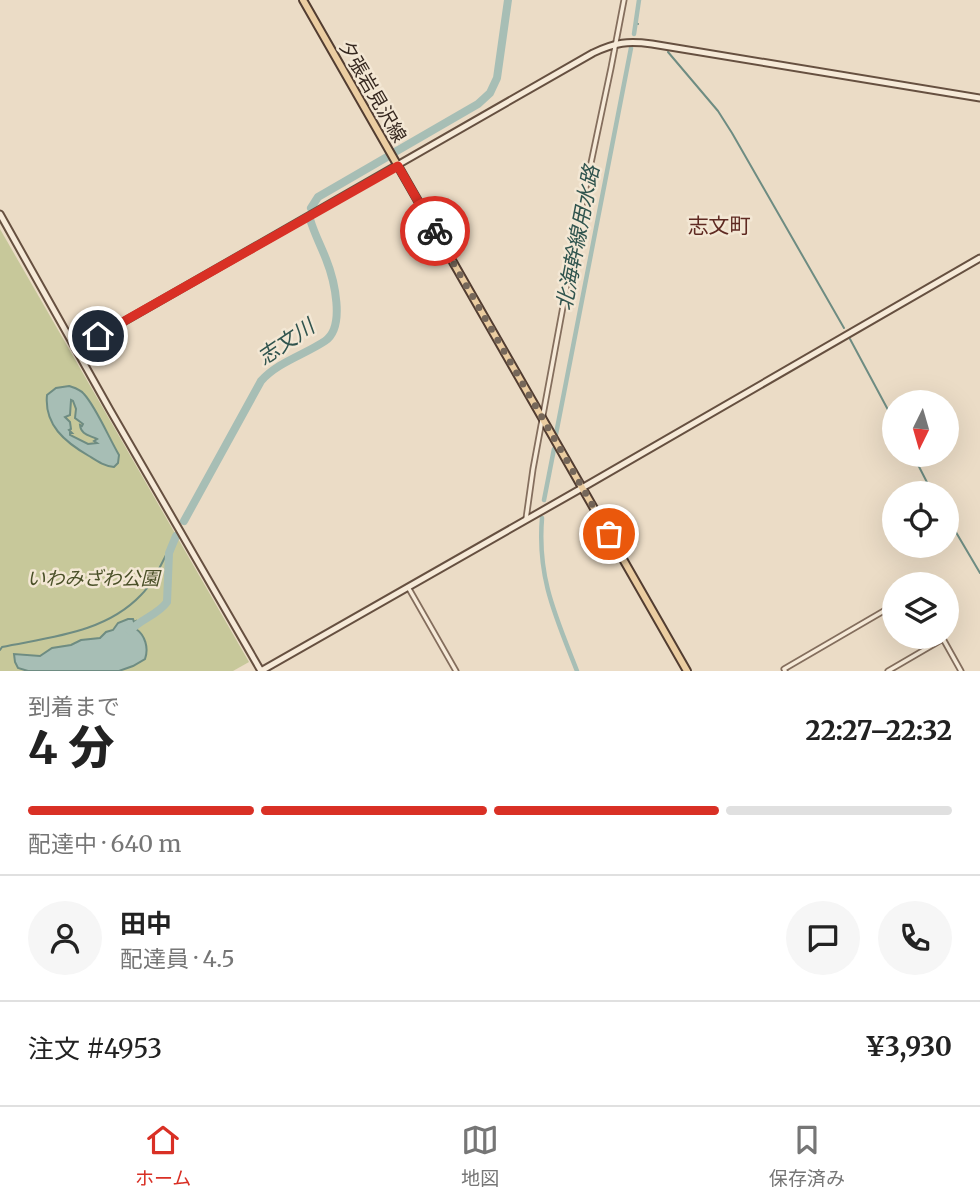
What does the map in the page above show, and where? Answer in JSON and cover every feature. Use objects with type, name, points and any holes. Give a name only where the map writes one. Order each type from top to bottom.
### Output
[{"type":"main road","name":"夕張岩見沢線","points":[[303,0],[687,671]]},
{"type":"street","points":[[526,519],[579,220],[624,0]]},
{"type":"street","points":[[76,349],[593,53],[615,44],[631,41],[652,44],[980,98]]},
{"type":"street","points":[[0,214],[261,671],[980,258]]},
{"type":"street","points":[[408,587],[456,671]]},
{"type":"street","points":[[785,671],[784,669],[882,612]]},
{"type":"street","points":[[888,671],[924,649]]},
{"type":"street","points":[[948,649],[961,671]]},
{"type":"green space","name":"いわみざわ公園","points":[[0,229],[249,662],[233,671],[0,671]]},
{"type":"shaded area","points":[[56,388],[75,388],[89,400],[119,455],[118,463],[114,467],[80,451],[58,432],[47,406],[47,395]],"holes":[[[71,400],[75,418],[83,424],[80,425],[82,431],[97,439],[94,441],[97,443],[88,444],[70,435],[70,422],[65,417],[70,415]]]},
{"type":"shaded area","points":[[128,619],[136,621],[136,629],[144,638],[146,646],[145,659],[133,666],[119,671],[28,671],[18,668],[15,662],[14,654],[40,656],[52,648],[100,638],[113,630],[118,623]]},
{"type":"waterway","name":"志文川","points":[[395,152],[478,104],[490,93],[497,78],[508,0]]},
{"type":"waterway","name":"北海幹線用水路","points":[[634,34],[639,0]]},
{"type":"waterway","name":"北海幹線用水路","points":[[556,434],[631,48]]},
{"type":"waterway","points":[[668,52],[718,111],[844,328]]},
{"type":"waterway","name":"志文川","points":[[311,208],[318,197],[387,157]]},
{"type":"waterway","name":"志文川","points":[[184,521],[261,381],[275,369],[325,341],[335,325],[335,290],[310,219]]},
{"type":"waterway","points":[[850,339],[882,399]]},
{"type":"waterway","name":"北海幹線用水路","points":[[544,500],[554,449]]},
{"type":"waterway","points":[[919,467],[926,481]]},
{"type":"waterway","name":"北海幹線用水路","points":[[542,518],[545,579],[555,615],[577,671]]},
{"type":"waterway","name":"志文川","points":[[130,631],[167,602],[169,553],[176,536]]},
{"type":"waterway","points":[[959,537],[980,573]]},
{"type":"waterway","points":[[0,650],[2,647],[76,632],[111,618],[127,608],[145,590],[169,549]]},
{"type":"way so far","points":[[435,231],[609,534]]},
{"type":"district","name":"志文町","points":[[719,226]]},
{"type":"route","points":[[98,336],[398,166],[435,231]]}]
